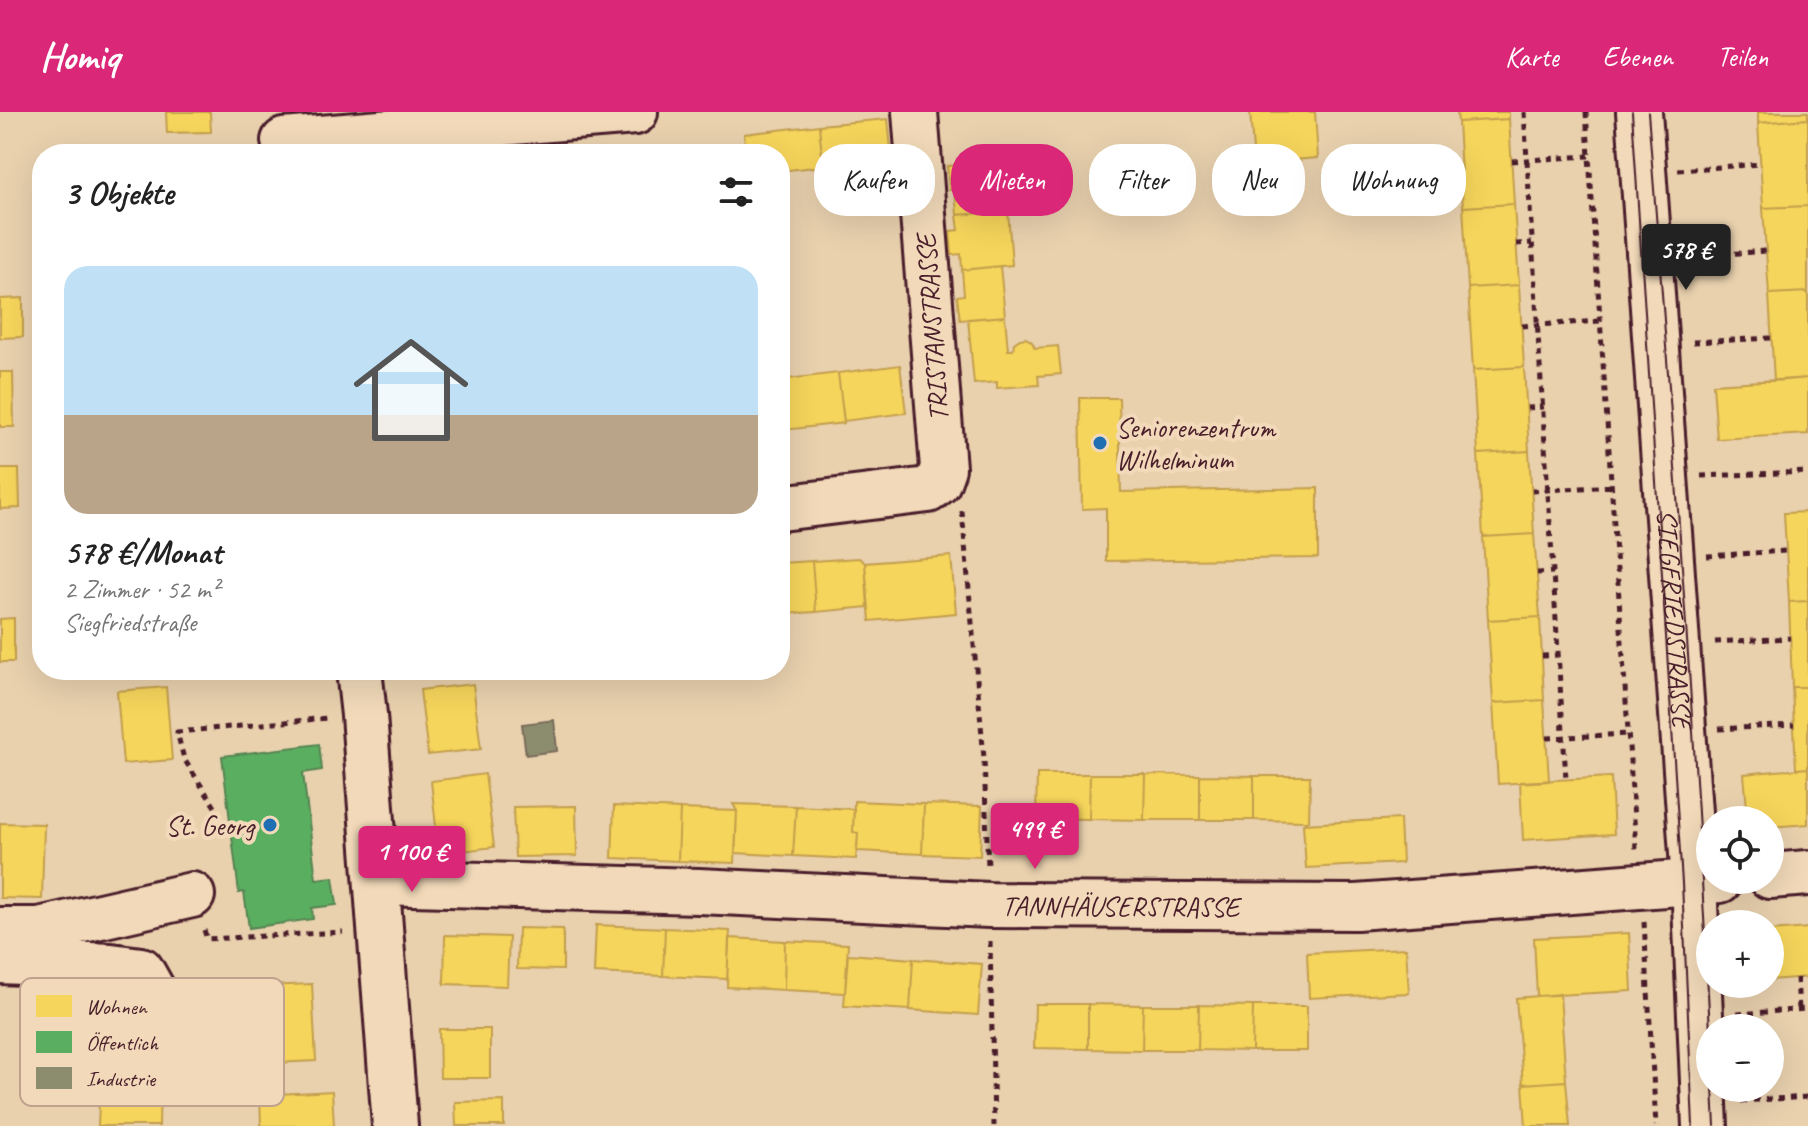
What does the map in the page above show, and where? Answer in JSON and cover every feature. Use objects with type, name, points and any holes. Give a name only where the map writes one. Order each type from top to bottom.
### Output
[{"type":"street","points":[[283,136],[635,112]]},
{"type":"street","name":"TRISTANSTRASSE","points":[[915,112],[943,468],[938,482],[945,498]]},
{"type":"street","name":"SIEGFRIEDSTRASSE","points":[[1639,112],[1666,476],[1699,806]]},
{"type":"street","points":[[790,507],[945,498]]},
{"type":"street","points":[[360,680],[395,1126]]},
{"type":"street","name":"TANNHÄUSERSTRASSE","points":[[377,882],[683,890],[989,905],[1356,907],[1637,868],[1696,879]]},
{"type":"street","points":[[1784,875],[1808,873]]},
{"type":"street","name":"SIEGFRIEDSTRASSE","points":[[1708,894],[1718,1114]]},
{"type":"street","points":[[0,930],[39,930],[192,895]]},
{"type":"street","points":[[0,961],[111,966],[141,970],[146,978]]},
{"type":"path","points":[[1524,112],[1566,779]]},
{"type":"path","points":[[1586,112],[1656,1126]]},
{"type":"path","points":[[1512,161],[1589,156]]},
{"type":"path","points":[[1681,170],[1761,164]]},
{"type":"path","points":[[1516,244],[1532,243]]},
{"type":"path","points":[[1686,257],[1766,251]]},
{"type":"path","points":[[1522,326],[1600,321]]},
{"type":"path","points":[[1691,342],[1772,338]]},
{"type":"path","points":[[1527,408],[1543,407]]},
{"type":"path","points":[[1666,476],[1808,472]]},
{"type":"path","points":[[1532,491],[1612,486]]},
{"type":"path","points":[[945,498],[984,758],[988,871]]},
{"type":"path","points":[[1698,557],[1786,551]]},
{"type":"path","points":[[1537,573],[1553,572]]},
{"type":"path","points":[[1704,642],[1790,638]]},
{"type":"path","points":[[1542,656],[1559,655]]},
{"type":"path","points":[[215,807],[184,759],[177,732],[364,715]]},
{"type":"path","points":[[1710,731],[1794,725]]},
{"type":"path","points":[[1547,738],[1629,734]]},
{"type":"path","points":[[207,939],[354,931]]},
{"type":"path","points":[[990,932],[994,1126]]},
{"type":"path","points":[[1797,978],[1799,1010]]},
{"type":"path","points":[[1741,1014],[1808,1009]]},
{"type":"path","points":[[1718,1114],[1808,1097]]},
{"type":"building: Wohnen","points":[[166,112],[210,112],[211,132],[167,133]]},
{"type":"building: Wohnen","points":[[1250,112],[1315,112],[1318,158],[1305,159],[1305,144],[1253,144]]},
{"type":"building: Wohnen","points":[[1457,112],[1509,112],[1509,119],[1458,122]]},
{"type":"building: Wohnen","points":[[1758,112],[1808,112],[1808,119],[1758,123]]},
{"type":"building: Wohnen","points":[[888,119],[890,144],[821,144],[819,125]]},
{"type":"building: Wohnen","points":[[1509,119],[1514,204],[1466,207],[1466,144],[1459,144],[1458,122]]},
{"type":"building: Wohnen","points":[[1808,119],[1808,206],[1763,208],[1758,123]]},
{"type":"building: Wohnen","points":[[819,125],[821,144],[814,144],[814,167],[790,170],[790,144],[745,144],[744,134]]},
{"type":"building: Wohnen","points":[[947,166],[951,166],[951,190],[949,190]]},
{"type":"building: Wohnen","points":[[1514,204],[1519,285],[1468,288],[1464,216],[1466,207]]},
{"type":"building: Wohnen","points":[[1808,206],[1808,292],[1769,294],[1763,208]]},
{"type":"building: Wohnen","points":[[957,216],[1008,216],[1012,265],[962,270],[961,254],[952,255],[950,231],[959,230]]},
{"type":"building: Wohnen","points":[[1000,266],[1005,316],[960,320],[957,296],[964,295],[962,270]]},
{"type":"building: Wohnen","points":[[1519,285],[1524,367],[1473,370],[1468,288]]},
{"type":"building: Wohnen","points":[[1808,292],[1808,378],[1774,381],[1769,294]]},
{"type":"building: Wohnen","points":[[23,298],[23,337],[0,338],[0,299]]},
{"type":"building: Wohnen","points":[[1005,316],[1008,350],[1013,350],[1014,343],[1026,338],[1035,348],[1058,346],[1061,374],[1038,376],[1039,385],[997,388],[997,382],[974,384],[968,319]]},
{"type":"building: Wohnen","points":[[900,365],[906,413],[844,421],[838,373]]},
{"type":"building: Wohnen","points":[[1524,367],[1529,451],[1478,454],[1473,370]]},
{"type":"building: Wohnen","points":[[0,372],[13,372],[14,427],[0,427]]},
{"type":"building: Wohnen","points":[[838,373],[844,423],[790,429],[790,379]]},
{"type":"building: Wohnen","points":[[1808,378],[1808,434],[1717,439],[1713,384]]},
{"type":"building: Wohnen","name":"Seniorenzentrum Wilhelminum","points":[[1080,398],[1119,398],[1121,492],[1318,488],[1318,558],[1106,561],[1106,508],[1082,509]]},
{"type":"building: Wohnen","points":[[1529,451],[1534,534],[1483,537],[1478,454]]},
{"type":"building: Wohnen","points":[[0,469],[19,469],[20,508],[0,509]]},
{"type":"building: Wohnen","points":[[1808,512],[1808,601],[1789,602],[1784,513]]},
{"type":"building: Wohnen","points":[[1534,534],[1540,617],[1488,620],[1483,537]]},
{"type":"building: Wohnen","points":[[951,556],[956,613],[870,621],[865,563]]},
{"type":"building: Wohnen","points":[[859,558],[865,563],[868,607],[816,612],[812,561]]},
{"type":"building: Wohnen","points":[[812,561],[816,612],[790,613],[790,562]]},
{"type":"building: Wohnen","points":[[1808,601],[1808,687],[1792,687],[1789,602]]},
{"type":"building: Wohnen","points":[[1540,617],[1544,700],[1493,703],[1488,620]]},
{"type":"building: Wohnen","points":[[14,618],[14,662],[0,662],[0,619]]},
{"type":"building: Wohnen","points":[[473,684],[481,749],[428,755],[420,690]]},
{"type":"building: Wohnen","points":[[166,687],[172,760],[123,764],[117,691]]},
{"type":"building: Wohnen","points":[[1792,687],[1808,687],[1808,768],[1796,769]]},
{"type":"building: Wohnen","points":[[1544,700],[1549,781],[1498,784],[1493,703]]},
{"type":"building: Wohnen","points":[[1808,768],[1808,824],[1784,826],[1784,806],[1747,806],[1744,774]]},
{"type":"building: Wohnen","points":[[485,774],[494,847],[439,854],[431,781]]},
{"type":"building: Wohnen","points":[[1037,774],[1090,774],[1089,819],[1036,818]]},
{"type":"building: Wohnen","points":[[1090,774],[1145,774],[1144,820],[1089,819]]},
{"type":"building: Wohnen","points":[[1145,774],[1200,775],[1200,820],[1144,820]]},
{"type":"building: Wohnen","points":[[1200,775],[1254,776],[1254,820],[1200,820]]},
{"type":"building: Wohnen","points":[[1254,776],[1310,776],[1309,821],[1254,820]]},
{"type":"building: Wohnen","points":[[1611,777],[1614,834],[1523,840],[1520,782]]},
{"type":"building: Wohnen","points":[[854,801],[924,804],[922,854],[857,851],[858,833],[853,832]]},
{"type":"building: Wohnen","points":[[733,804],[796,806],[793,856],[735,853],[737,811]]},
{"type":"building: Wohnen","points":[[924,804],[982,806],[980,856],[922,854]]},
{"type":"building: Wohnen","points":[[576,806],[577,856],[515,857],[513,807]]},
{"type":"building: Wohnen","points":[[614,806],[680,809],[678,861],[612,858]]},
{"type":"building: Wohnen","points":[[796,806],[854,809],[853,832],[858,833],[856,859],[793,856]]},
{"type":"building: Wohnen","points":[[680,809],[737,811],[735,863],[678,861]]},
{"type":"building: Wohnen","points":[[1400,819],[1402,863],[1306,868],[1303,824]]},
{"type":"building: Wohnen","points":[[0,823],[44,824],[42,899],[0,898]]},
{"type":"building: Wohnen","points":[[596,925],[665,928],[663,976],[594,973]]},
{"type":"building: Wohnen","points":[[518,928],[563,929],[563,970],[517,969]]},
{"type":"building: Wohnen","points":[[665,928],[730,931],[727,979],[663,976]]},
{"type":"building: Wohnen","points":[[1808,928],[1808,977],[1784,979],[1784,930]]},
{"type":"building: Wohnen","points":[[1629,933],[1632,991],[1537,996],[1534,938]]},
{"type":"building: Wohnen","points":[[445,935],[509,937],[507,986],[444,984]]},
{"type":"building: Wohnen","points":[[729,938],[785,941],[784,990],[727,987]]},
{"type":"building: Wohnen","points":[[785,941],[848,944],[845,993],[784,990]]},
{"type":"building: Wohnen","points":[[1406,948],[1409,993],[1309,998],[1307,953]]},
{"type":"building: Wohnen","points":[[848,954],[913,959],[910,1010],[844,1006]]},
{"type":"building: Wohnen","points":[[913,959],[982,964],[978,1015],[910,1010]]},
{"type":"building: Wohnen","points":[[312,984],[316,1061],[284,1062],[284,985]]},
{"type":"building: Wohnen","points":[[1560,994],[1566,1081],[1523,1084],[1516,998]]},
{"type":"building: Wohnen","points":[[1035,1004],[1088,1004],[1088,1049],[1034,1048]]},
{"type":"building: Wohnen","points":[[1088,1004],[1143,1005],[1142,1050],[1088,1049]]},
{"type":"building: Wohnen","points":[[1143,1005],[1199,1005],[1198,1050],[1142,1050]]},
{"type":"building: Wohnen","points":[[1199,1005],[1253,1006],[1252,1051],[1198,1050]]},
{"type":"building: Wohnen","points":[[1253,1006],[1307,1006],[1307,1051],[1252,1051]]},
{"type":"building: Wohnen","points":[[439,1029],[490,1029],[490,1078],[440,1078]]},
{"type":"building: Wohnen","points":[[1566,1081],[1570,1126],[1526,1126],[1523,1084]]},
{"type":"building: Wohnen","points":[[332,1091],[334,1126],[261,1126],[260,1106],[284,1106],[284,1094]]},
{"type":"building: Wohnen","points":[[504,1101],[504,1126],[456,1126],[455,1102]]},
{"type":"building: Wohnen","points":[[99,1106],[159,1106],[159,1126],[98,1126]]},
{"type":"building: Öffentlich","name":"St. Georg","points":[[319,744],[322,770],[303,773],[316,879],[333,877],[337,905],[312,908],[313,919],[249,928],[244,892],[239,893],[222,756]]},
{"type":"building: Industrie","points":[[554,720],[557,751],[526,755],[522,724]]},
{"type":"tram line","points":[[1632,112],[1682,883],[1693,1126]]},
{"type":"tram line","points":[[1648,112],[1682,572],[1709,1014]]},
{"type":"tram line","points":[[1714,1102],[1715,1126]]},
{"type":"place","name":"Seniorenzentrum Wilhelminum","points":[[1100,443]]},
{"type":"place","name":"St. Georg","points":[[270,825]]}]
